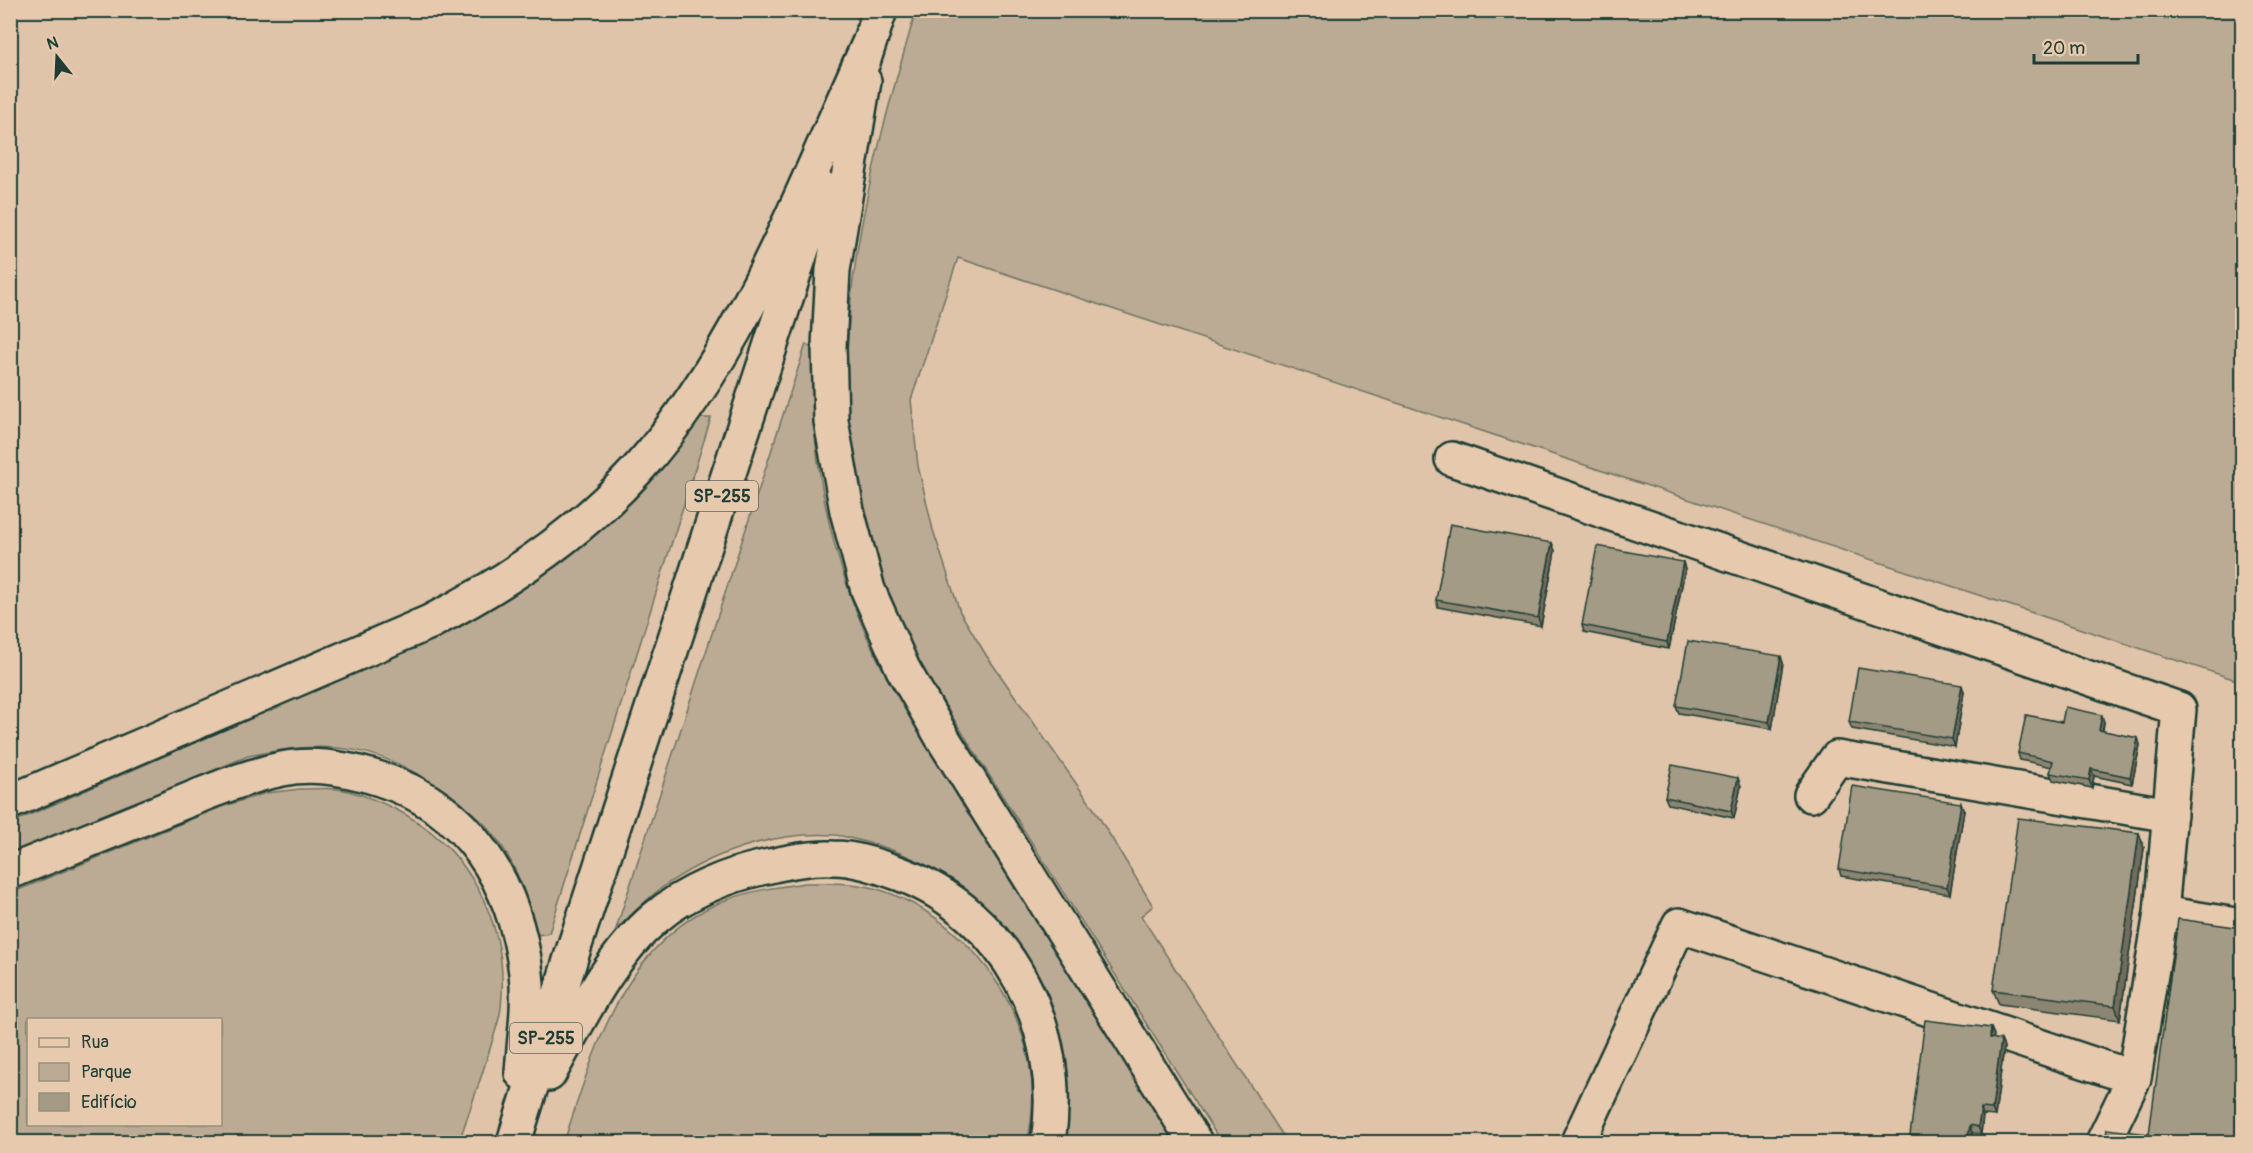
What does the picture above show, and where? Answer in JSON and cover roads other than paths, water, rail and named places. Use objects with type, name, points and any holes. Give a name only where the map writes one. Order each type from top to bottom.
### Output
[{"type":"main road","name":"SP-255","points":[[517,1134],[576,940],[880,10]]},
{"type":"main road","points":[[10,801],[430,622],[484,594],[538,557],[588,517],[636,471],[674,425],[713,369],[749,306],[870,41]]},
{"type":"main road","points":[[870,41],[833,270],[829,346],[831,421],[847,511],[868,590],[903,669],[942,737],[1195,1143]]},
{"type":"main road","points":[[1452,459],[2179,709],[2161,913],[2134,1078],[2103,1143]]},
{"type":"main road","points":[[1811,795],[1837,758],[2170,815]]},
{"type":"main road","points":[[10,872],[240,780],[284,768],[328,766],[406,787],[441,809],[469,834],[493,867],[509,900],[526,974],[517,1134]]},
{"type":"main road","points":[[517,1134],[596,993],[623,954],[656,917],[696,892],[742,872],[786,862],[833,858],[876,865],[917,880],[954,902],[990,934],[1017,971],[1037,1013],[1049,1058],[1053,1110],[1048,1143]]},
{"type":"main road","points":[[2161,913],[2242,926]]},
{"type":"main road","points":[[1578,1143],[1679,925],[2134,1078]]}]
